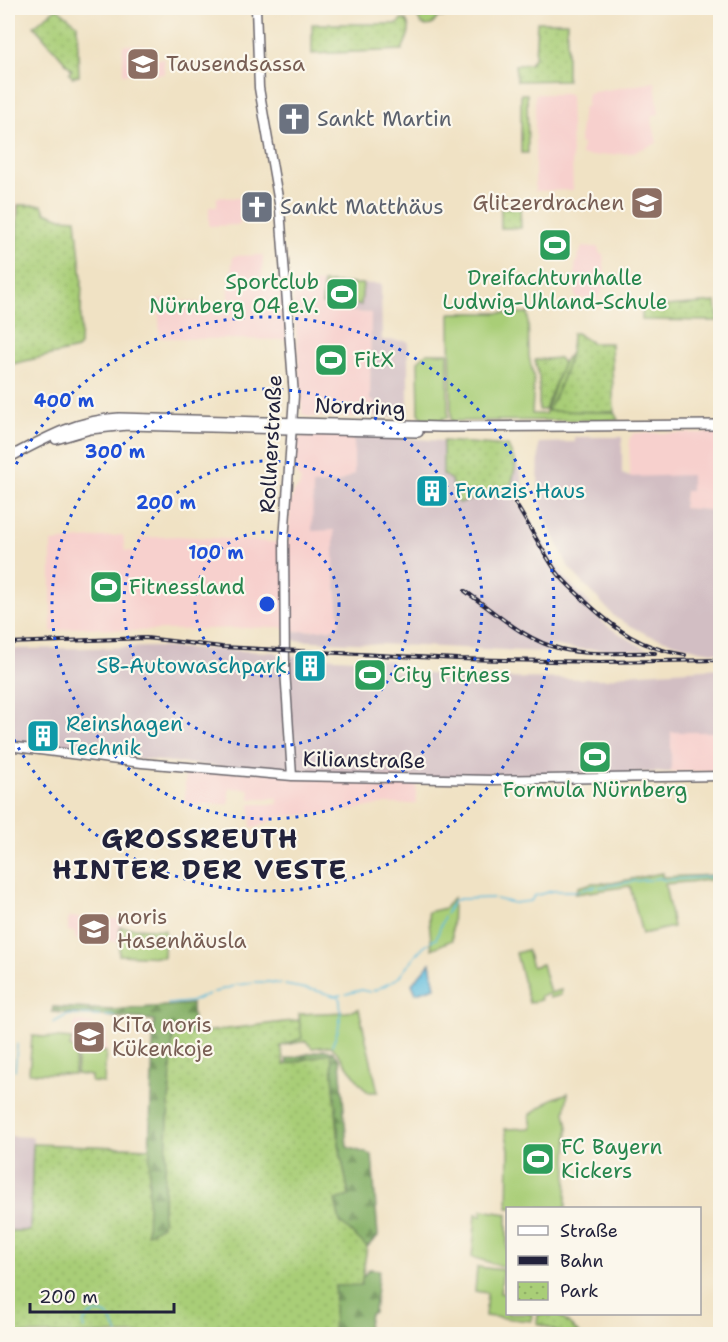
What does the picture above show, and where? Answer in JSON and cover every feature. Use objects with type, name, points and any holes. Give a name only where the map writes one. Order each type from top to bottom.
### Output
[{"type":"main road","name":"Nordring","points":[[8,458],[61,431],[85,423],[112,418],[500,433],[720,430]]},
{"type":"main road","name":"Nordring","points":[[8,464],[63,437],[105,426],[496,428],[647,424],[720,425]]},
{"type":"street","name":"Rollnerstraße","points":[[256,8],[260,92],[282,225],[294,392],[284,541],[285,669],[292,776]]},
{"type":"street","name":"Kilianstraße","points":[[8,746],[138,763],[292,776],[492,780],[720,776]]},
{"type":"shaded area","name":"Tausendsassa","points":[[123,45],[145,45],[145,59],[164,59],[164,74],[123,74]]},
{"type":"shaded area","points":[[655,82],[659,114],[651,116],[657,143],[631,153],[581,155],[582,144],[579,143],[583,107],[586,107],[588,93]]},
{"type":"shaded area","points":[[535,94],[570,94],[573,190],[535,191]]},
{"type":"shaded area","points":[[217,197],[240,198],[240,225],[209,226],[209,207],[217,207]]},
{"type":"shaded area","points":[[8,204],[18,205],[14,297],[8,297]]},
{"type":"shaded area","points":[[582,247],[598,247],[600,254],[603,254],[606,284],[597,299],[575,298],[575,266]]},
{"type":"shaded area","points":[[263,255],[262,283],[282,283],[287,340],[160,338],[158,299],[227,305],[233,256]]},
{"type":"shaded area","points":[[292,282],[325,283],[324,310],[371,313],[370,401],[374,401],[374,417],[308,417],[302,414]]},
{"type":"shaded area","points":[[325,283],[381,284],[382,340],[408,341],[408,417],[374,417],[374,401],[370,401],[371,313],[324,310]]},
{"type":"shaded area","points":[[307,433],[352,434],[354,444],[354,474],[338,483],[313,485],[334,530],[334,566],[340,623],[331,629],[289,632],[281,627],[132,631],[80,627],[51,632],[51,542],[123,535],[125,551],[138,551],[139,538],[177,536],[288,543],[290,504],[301,480],[295,471],[298,439]]},
{"type":"shaded area","points":[[634,433],[720,433],[720,511],[683,508],[685,491],[690,491],[630,477],[629,439]]},
{"type":"shaded area","points":[[352,434],[443,441],[443,474],[451,480],[454,487],[516,469],[517,463],[526,493],[517,500],[564,576],[591,605],[588,608],[607,626],[647,650],[574,649],[552,645],[546,652],[289,640],[289,632],[331,629],[340,623],[334,566],[334,530],[312,531],[313,485],[338,483],[354,474]]},
{"type":"shaded area","points":[[575,437],[622,437],[622,474],[630,477],[691,475],[691,491],[685,491],[683,508],[720,511],[720,653],[699,650],[648,635],[616,618],[569,568],[547,522],[538,494],[539,443],[575,442]]},
{"type":"shaded area","points":[[155,647],[275,652],[281,655],[392,661],[392,671],[479,678],[608,679],[625,674],[720,668],[720,727],[718,727],[718,732],[671,732],[671,772],[420,778],[284,774],[8,745],[8,649]]},
{"type":"shaded area","points":[[720,727],[720,771],[671,772],[671,732],[717,732]]},
{"type":"shaded area","points":[[185,769],[417,778],[416,804],[386,804],[339,812],[279,817],[258,827],[251,827],[250,804],[278,804],[277,798],[250,799],[249,789],[229,788],[229,804],[185,805]]},
{"type":"shaded area","name":"noris Hasenhäusla","points":[[68,917],[121,919],[120,942],[75,939],[75,932],[68,931]]},
{"type":"shaded area","name":"KiTa noris Kükenkoje","points":[[75,1021],[91,1024],[106,1031],[106,1052],[70,1047]]},
{"type":"shaded area","points":[[8,1136],[33,1137],[30,1232],[8,1231]]},
{"type":"green space","points":[[57,8],[77,24],[79,76],[72,77],[69,73],[72,70],[34,26]]},
{"type":"green space","points":[[411,8],[444,8],[443,17],[438,17],[432,25],[426,26],[421,24],[417,16],[412,16]]},
{"type":"green space","points":[[401,20],[406,20],[409,28],[402,50],[312,54],[312,24],[398,24]]},
{"type":"green space","points":[[537,22],[567,22],[567,80],[517,81],[515,65],[530,64],[535,56]]},
{"type":"green space","points":[[521,94],[527,94],[528,153],[521,153]]},
{"type":"green space","points":[[18,205],[42,205],[45,212],[61,218],[76,219],[82,279],[80,346],[77,349],[8,365],[8,297],[14,297]]},
{"type":"green space","points":[[501,208],[520,208],[521,228],[501,228]]},
{"type":"green space","name":"Sportclub Nürnberg 04 e.V.","points":[[323,283],[363,284],[361,305],[322,304]]},
{"type":"green space","points":[[716,302],[718,321],[642,320],[642,308]]},
{"type":"green space","points":[[450,313],[528,313],[529,357],[534,378],[532,414],[545,414],[563,363],[572,350],[549,411],[614,412],[618,420],[451,421]]},
{"type":"green space","points":[[572,333],[592,343],[611,343],[614,412],[548,411],[568,363]]},
{"type":"green space","points":[[427,353],[448,353],[448,418],[443,418],[443,420],[423,419],[419,413],[418,361]]},
{"type":"green space","points":[[559,358],[563,363],[545,410],[539,410],[539,378],[535,360]]},
{"type":"green space","points":[[443,441],[508,446],[516,464],[510,491],[458,503],[451,480],[443,474]]},
{"type":"green space","points":[[662,873],[662,877],[720,875],[720,879],[665,884],[673,927],[642,934],[630,886],[575,894],[578,887],[593,883],[612,883]]},
{"type":"green space","points":[[453,898],[452,940],[432,949],[428,912],[445,908]]},
{"type":"green space","points":[[120,927],[165,930],[164,957],[119,955]]},
{"type":"green space","points":[[527,950],[532,967],[542,964],[550,993],[561,990],[561,995],[550,998],[548,994],[540,996],[541,1000],[529,1003],[516,953]]},
{"type":"green space","points":[[192,1004],[193,1027],[201,1033],[173,1037],[162,1226],[265,1242],[8,1231],[146,1234],[154,1020],[52,1012],[53,1007],[112,1010]]},
{"type":"green space","points":[[359,1009],[378,1092],[368,1092],[331,1046],[312,1048],[306,1041],[285,1045],[301,1038],[299,1014],[347,1012]]},
{"type":"green space","points":[[299,1020],[302,1038],[281,1046],[284,1065],[331,1053],[339,1145],[349,1196],[335,1200],[340,1222],[367,1247],[361,1285],[335,1286],[333,1334],[8,1334],[8,1231],[30,1231],[33,1144],[150,1148],[147,1234],[162,1226],[173,1036]]},
{"type":"green space","points":[[32,1036],[72,1039],[70,1047],[76,1050],[74,1074],[29,1073]]},
{"type":"green space","points":[[78,1050],[106,1052],[104,1083],[91,1082],[91,1076],[76,1074]]},
{"type":"green space","points":[[324,1050],[332,1051],[340,1060],[347,1147],[372,1155],[378,1236],[367,1247],[320,1241],[335,1199],[349,1196],[339,1145],[331,1054],[288,1065],[286,1059]]},
{"type":"green space","name":"FC Bayern Kickers","points":[[568,1093],[565,1112],[568,1127],[566,1207],[508,1207],[509,1150],[505,1129],[532,1128],[530,1115],[552,1099]]},
{"type":"green space","name":"FC Bayern Kickers","points":[[482,1210],[506,1214],[506,1268],[472,1257],[476,1214],[481,1215]]},
{"type":"green space","points":[[477,1267],[503,1270],[500,1293],[506,1294],[506,1315],[532,1315],[531,1321],[485,1316],[487,1293],[475,1291]]},
{"type":"green space","points":[[369,1269],[379,1270],[374,1312],[370,1314],[366,1334],[333,1334],[335,1285],[358,1283]]},
{"type":"green space","points":[[538,1315],[559,1315],[580,1334],[563,1334],[537,1323]]},
{"type":"water","points":[[430,963],[435,987],[416,993],[412,984]]},
{"type":"waterway","points":[[653,879],[720,876]]},
{"type":"waterway","points":[[599,887],[651,880]]},
{"type":"waterway","points":[[577,891],[596,886]]},
{"type":"waterway","points":[[496,899],[514,903],[531,901],[534,896],[552,891],[575,891]]},
{"type":"waterway","points":[[446,914],[453,901],[493,898]]},
{"type":"waterway","points":[[431,941],[436,939],[444,917]]},
{"type":"waterway","points":[[373,991],[399,977],[419,951],[429,943]]},
{"type":"waterway","points":[[255,982],[281,984]]},
{"type":"waterway","points":[[237,985],[252,983]]},
{"type":"waterway","points":[[285,985],[312,990]]},
{"type":"waterway","points":[[220,990],[234,986]]},
{"type":"waterway","points":[[314,990],[335,996],[341,995]]},
{"type":"waterway","points":[[346,994],[361,990],[370,992]]},
{"type":"waterway","points":[[212,993],[218,991]]},
{"type":"waterway","points":[[168,1004],[190,1002],[209,994]]},
{"type":"waterway","points":[[332,1045],[340,1021],[339,996]]},
{"type":"waterway","points":[[53,1023],[67,1015],[100,1016]]},
{"type":"waterway","points":[[105,1016],[115,1016]]},
{"type":"waterway","points":[[15,1070],[17,1044]]},
{"type":"waterway","points":[[84,1329],[83,1325],[88,1317],[99,1313],[108,1316],[118,1334]]},
{"type":"railway","points":[[515,503],[556,571],[597,612],[630,637],[642,643],[685,655]]},
{"type":"railway","points":[[465,591],[523,633],[548,645],[584,652],[655,653]]},
{"type":"railway","points":[[8,643],[146,638],[222,647],[457,659],[600,662],[720,660]]},
{"type":"place","name":"Tausendsassa","points":[[143,64]]},
{"type":"place","name":"Sankt Martin","points":[[294,119]]},
{"type":"place","name":"Glitzerdrachen","points":[[647,203]]},
{"type":"place","name":"Sankt Matthäus","points":[[257,207]]},
{"type":"place","name":"Dreifachturnhalle Ludwig-Uhland-Schule","points":[[555,245]]},
{"type":"place","name":"Sportclub Nürnberg 04 e.V.","points":[[342,294]]},
{"type":"place","name":"FitX","points":[[331,360]]},
{"type":"place","name":"Franzis Haus","points":[[432,491]]},
{"type":"place","name":"Fitnessland","points":[[106,587]]},
{"type":"place","name":"SB-Autowaschpark","points":[[310,666]]},
{"type":"place","name":"City Fitness","points":[[370,675]]},
{"type":"place","name":"Reinshagen Technik","points":[[43,736]]},
{"type":"place","name":"Formula Nürnberg","points":[[595,757]]},
{"type":"place","name":"noris Hasenhäusla","points":[[94,929]]},
{"type":"place","name":"KiTa noris Kükenkoje","points":[[89,1037]]},
{"type":"place","name":"FC Bayern Kickers","points":[[538,1159]]},
{"type":"district","name":"GROSSREUTH HINTER DER VESTE","points":[[200,854]]}]
